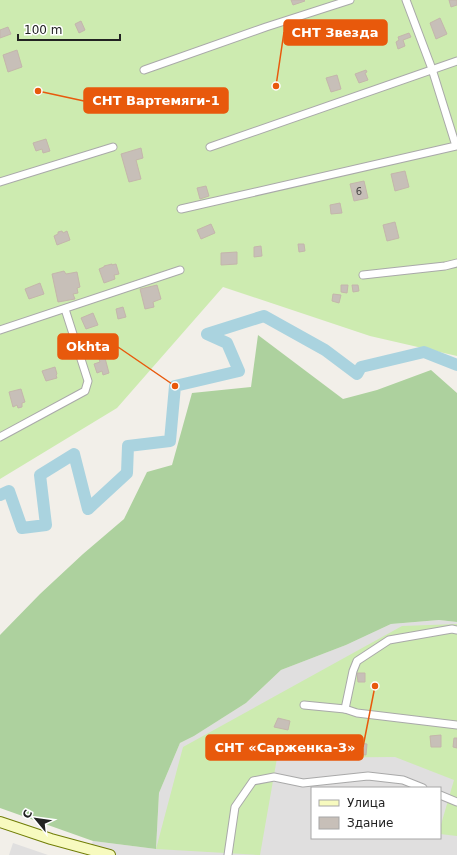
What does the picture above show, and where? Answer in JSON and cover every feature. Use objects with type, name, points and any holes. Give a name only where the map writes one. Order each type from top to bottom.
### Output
[{"type":"main road","points":[[0,822],[88,850],[110,855]]},
{"type":"street","points":[[144,70],[266,27],[350,0]]},
{"type":"street","points":[[181,209],[456,146],[432,69],[406,0]]},
{"type":"street","points":[[210,147],[457,61]]},
{"type":"street","points":[[0,182],[113,147]]},
{"type":"street","points":[[363,275],[445,266],[457,263]]},
{"type":"street","points":[[0,330],[180,270]]},
{"type":"street","points":[[0,436],[85,391],[88,381],[65,309]]},
{"type":"street","points":[[345,709],[353,671],[357,661],[389,640],[452,629],[457,630]]},
{"type":"street","points":[[304,705],[345,709],[357,713],[457,725]]},
{"type":"street","points":[[228,855],[235,807],[253,781],[274,777],[303,783],[368,776],[403,780],[420,787]]},
{"type":"street","points":[[441,795],[457,802]]},
{"type":"shaded area","points":[[439,620],[457,622],[457,855],[86,855],[93,841],[156,849],[159,793],[180,743],[194,736],[246,703],[281,670],[346,645],[391,624]]},
{"type":"shaded area","points":[[13,843],[48,855],[9,855]]},
{"type":"green space","points":[[0,0],[457,0],[457,356],[370,336],[223,287],[117,408],[0,479]]},
{"type":"green space","points":[[258,335],[343,399],[377,390],[431,370],[457,393],[457,622],[439,620],[391,624],[346,645],[281,670],[246,703],[194,736],[180,743],[159,793],[156,849],[93,841],[0,808],[0,635],[40,594],[124,519],[147,472],[172,465],[192,393],[251,387]]},
{"type":"green space","points":[[457,624],[457,836],[441,834],[441,825],[454,780],[395,757],[277,758],[260,855],[156,849],[183,747],[402,626]]},
{"type":"building","points":[[291,0],[304,0],[305,1],[293,5]]},
{"type":"building","points":[[449,0],[457,0],[457,5],[451,7]]},
{"type":"building","points":[[440,18],[447,34],[436,39],[430,23]]},
{"type":"building","points":[[81,21],[85,30],[79,33],[75,24]]},
{"type":"building","points":[[8,27],[11,34],[0,38],[0,30]]},
{"type":"building","points":[[409,33],[411,37],[403,40],[405,46],[398,49],[396,42],[399,40],[398,37]]},
{"type":"building","points":[[17,50],[22,67],[8,72],[3,55]]},
{"type":"building","points":[[366,70],[367,72],[365,73],[368,80],[359,83],[355,74]]},
{"type":"building","points":[[337,75],[341,89],[331,92],[326,78]]},
{"type":"building","points":[[46,139],[50,151],[43,153],[42,149],[36,151],[33,143]]},
{"type":"building","points":[[141,148],[143,158],[136,160],[141,179],[129,182],[121,154]]},
{"type":"building","points":[[405,171],[409,187],[395,191],[391,174]]},
{"type":"building","points":[[364,181],[368,198],[354,201],[350,184]]},
{"type":"building","points":[[206,186],[209,196],[200,199],[197,188]]},
{"type":"building","points":[[340,203],[342,213],[331,214],[330,205]]},
{"type":"building","points":[[395,222],[399,238],[387,241],[383,225]]},
{"type":"building","points":[[211,224],[215,233],[201,239],[197,230]]},
{"type":"building","points":[[62,231],[63,233],[67,231],[70,240],[57,245],[54,236],[58,234],[58,232]]},
{"type":"building","points":[[298,244],[304,244],[305,251],[299,252]]},
{"type":"building","points":[[261,246],[262,256],[254,257],[254,247]]},
{"type":"building","points":[[237,252],[237,264],[221,265],[221,253]]},
{"type":"building","points":[[116,264],[119,274],[114,275],[115,279],[104,283],[99,269]]},
{"type":"building","points":[[64,271],[66,274],[77,272],[80,287],[77,288],[78,293],[73,294],[75,299],[58,302],[52,274]]},
{"type":"building","points":[[40,283],[44,294],[29,299],[25,289]]},
{"type":"building","points":[[157,285],[161,299],[153,302],[154,307],[145,309],[140,289]]},
{"type":"building","points":[[341,285],[348,285],[347,293],[341,292]]},
{"type":"building","points":[[352,285],[358,285],[359,291],[353,292]]},
{"type":"building","points":[[333,294],[341,295],[339,303],[332,301]]},
{"type":"building","points":[[123,307],[126,317],[118,319],[116,309]]},
{"type":"building","points":[[93,313],[98,325],[86,329],[81,318]]},
{"type":"building","points":[[105,358],[109,373],[103,375],[102,371],[97,373],[94,364],[100,362],[99,359]]},
{"type":"building","points":[[55,367],[57,378],[46,381],[42,371]]},
{"type":"building","points":[[21,389],[25,402],[22,403],[22,407],[18,408],[17,405],[13,407],[9,392]]},
{"type":"building","points":[[357,673],[365,673],[365,682],[358,682]]},
{"type":"building","points":[[278,718],[290,721],[288,730],[274,727]]},
{"type":"building","points":[[441,735],[441,747],[431,747],[430,736]]},
{"type":"building","points":[[454,738],[457,738],[457,748],[453,747]]},
{"type":"building","points":[[360,743],[367,744],[366,755],[359,754]]},
{"type":"waterway","points":[[0,495],[9,491],[22,528],[46,525],[40,475],[74,454],[88,509],[127,473],[128,446],[170,441],[175,386],[239,371],[227,343],[207,334],[264,316],[325,350],[357,374],[361,367],[424,352],[457,365]]},
{"type":"place","name":"СНТ Звезда","points":[[276,86]]},
{"type":"place","name":"СНТ Вартемяги-1","points":[[38,91]]},
{"type":"place","name":"Okhta","points":[[175,386]]},
{"type":"place","name":"СНТ «Сарженка-3»","points":[[375,686]]}]
